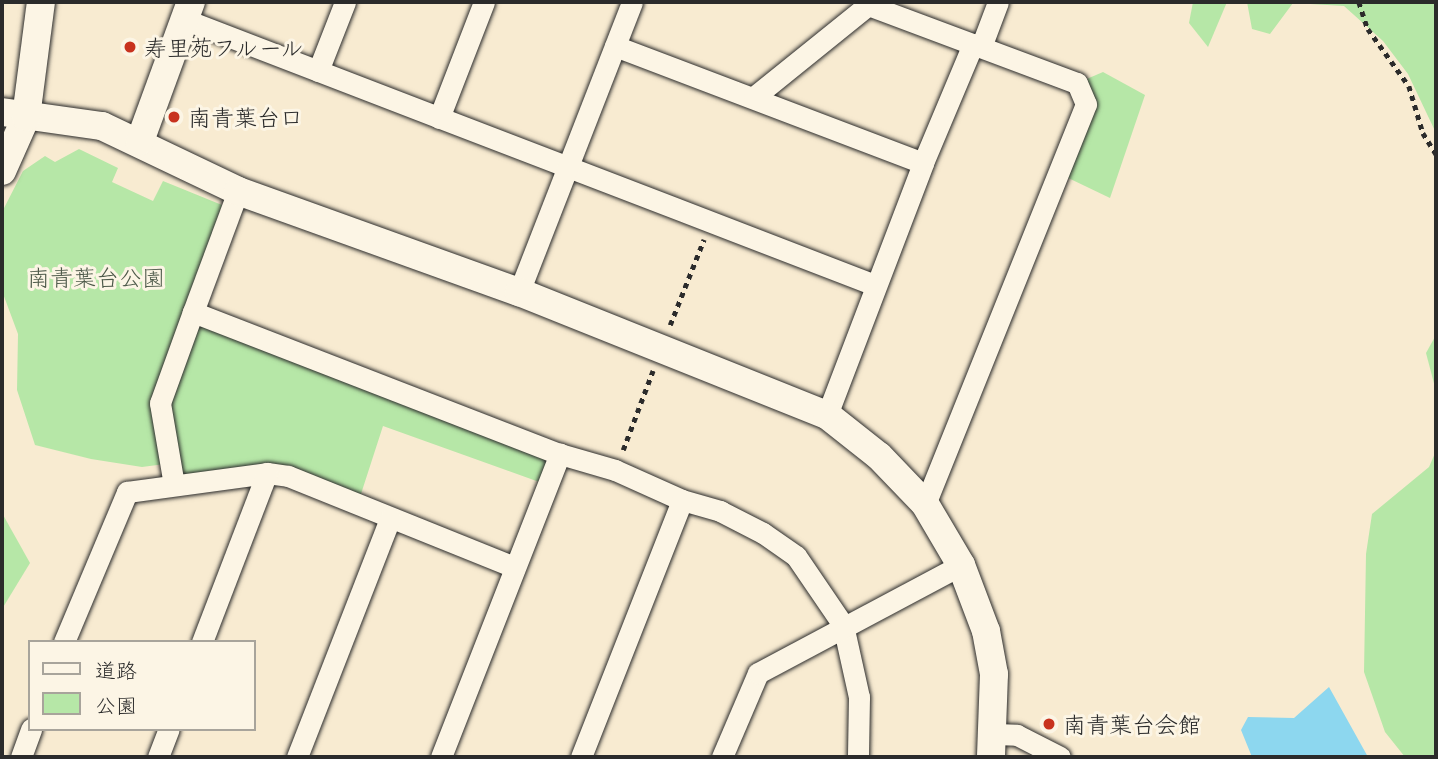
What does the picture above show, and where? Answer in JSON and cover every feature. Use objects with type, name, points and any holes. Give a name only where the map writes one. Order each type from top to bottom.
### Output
[{"type":"street","points":[[2,171],[41,2]]},
{"type":"street","points":[[318,71],[345,2]]},
{"type":"street","points":[[439,118],[484,2]]},
{"type":"street","points":[[519,292],[632,2]]},
{"type":"street","points":[[827,415],[923,163],[998,2]]},
{"type":"street","points":[[754,97],[867,5],[1077,83],[1086,104],[925,504]]},
{"type":"street","points":[[140,141],[189,11],[318,71],[710,224],[875,285]]},
{"type":"street","points":[[615,46],[923,163]]},
{"type":"street","points":[[14,115],[102,126],[140,141],[238,191],[519,292],[827,415],[878,456],[925,504],[961,565],[986,631],[994,674],[993,746],[1017,735],[1060,757]]},
{"type":"street","points":[[174,485],[159,404],[238,191]]},
{"type":"street","points":[[193,312],[561,454],[615,470],[682,500],[720,511],[796,556],[843,625],[859,697],[859,757]]},
{"type":"street","points":[[441,757],[561,454]]},
{"type":"street","points":[[65,640],[119,503],[127,492],[267,473],[288,475],[514,567]]},
{"type":"street","points":[[203,640],[267,473]]},
{"type":"street","points":[[581,757],[682,500]]},
{"type":"street","points":[[297,757],[390,518]]},
{"type":"street","points":[[722,757],[758,673],[843,625],[961,565]]},
{"type":"street","points":[[20,757],[30,731]]},
{"type":"street","points":[[158,757],[168,731]]},
{"type":"path","points":[[1359,2],[1368,29],[1409,86],[1423,133],[1436,154]]},
{"type":"path","points":[[615,470],[710,224]]},
{"type":"green space","points":[[1193,2],[1227,2],[1208,47],[1189,23]]},
{"type":"green space","points":[[1247,2],[1436,2],[1436,133],[1408,74],[1383,41],[1344,6],[1293,3],[1270,34],[1252,29]]},
{"type":"green space","points":[[1103,72],[1145,95],[1110,198],[1062,175],[1082,81]]},
{"type":"green space","name":"南青葉台公園","points":[[79,149],[118,168],[112,182],[153,201],[163,181],[222,205],[151,404],[165,464],[142,467],[91,459],[35,445],[17,390],[18,334],[2,291],[2,212],[23,171],[45,156],[55,162]]},
{"type":"green space","points":[[199,320],[553,458],[542,483],[383,426],[360,497],[288,468],[181,477],[170,404]]},
{"type":"green space","points":[[1436,335],[1436,391],[1426,353]]},
{"type":"green space","points":[[1436,451],[1436,757],[1405,757],[1385,732],[1364,672],[1366,554],[1372,514],[1429,467]]},
{"type":"green space","points":[[2,513],[30,563],[2,609]]},
{"type":"water","points":[[1329,687],[1368,757],[1252,757],[1241,730],[1248,717],[1294,718]]},
{"type":"place","name":"寿里苑フルール","points":[[130,47]]},
{"type":"place","name":"南青葉台口","points":[[174,117]]},
{"type":"place","name":"南青葉台会館","points":[[1049,724]]}]
